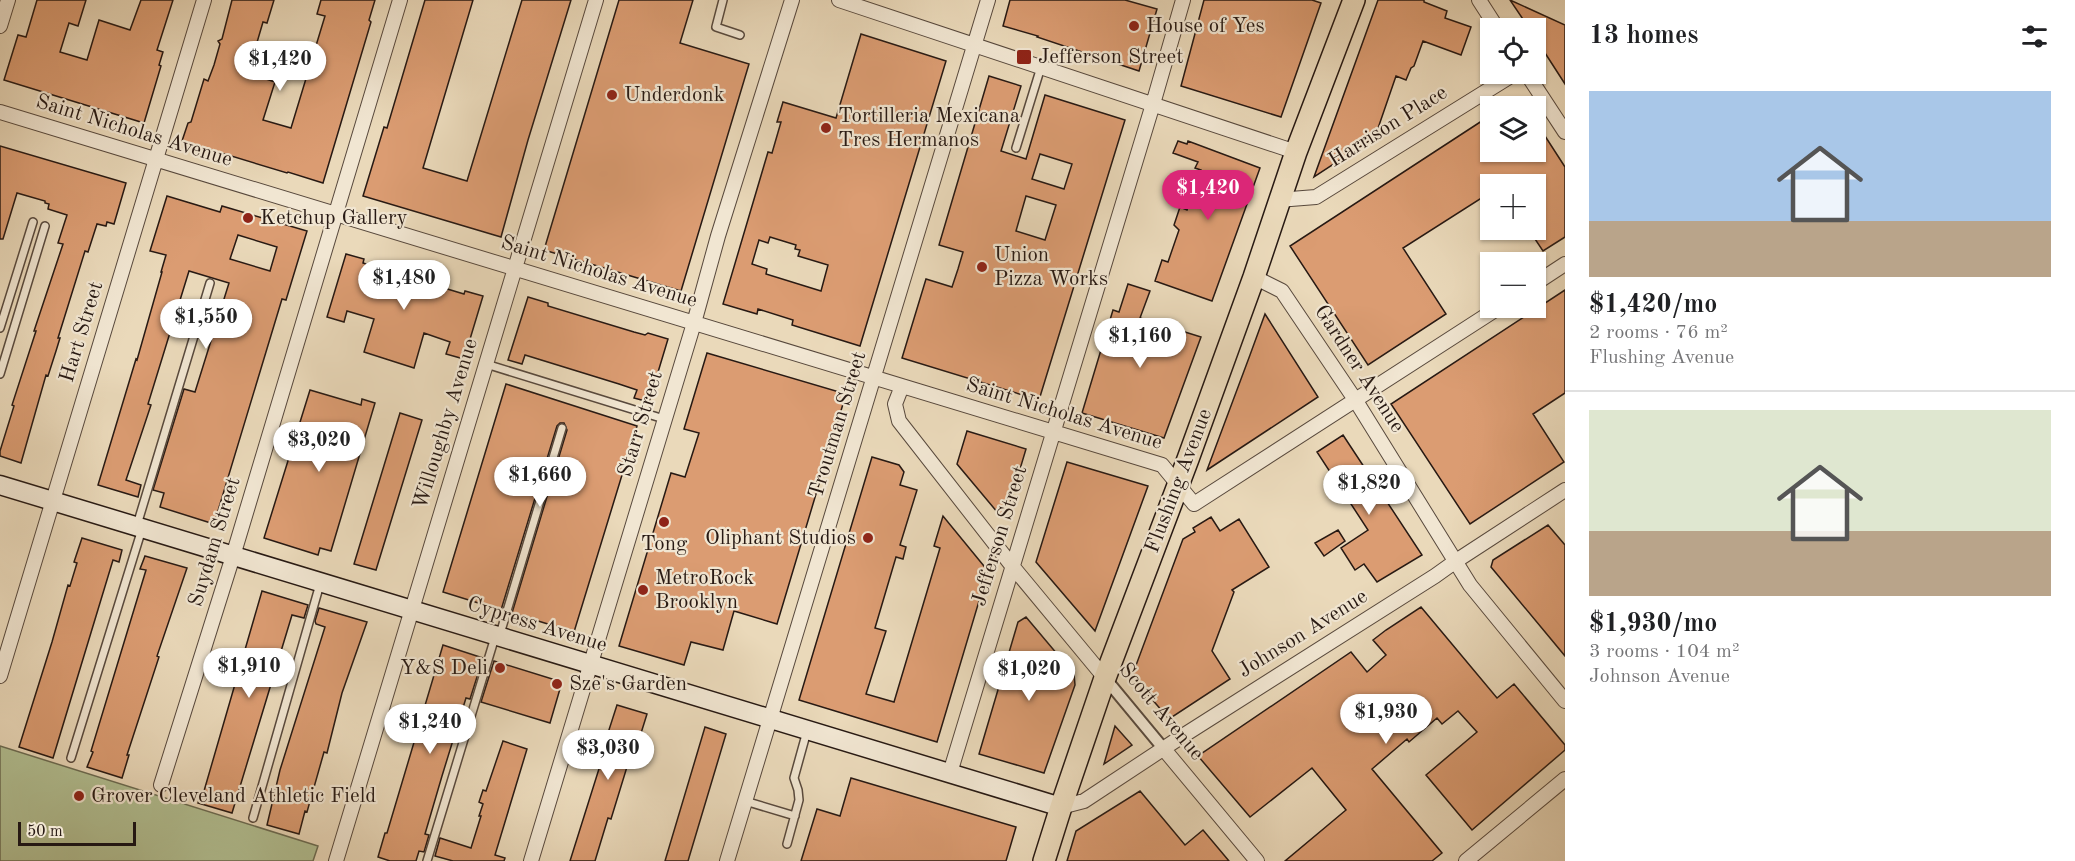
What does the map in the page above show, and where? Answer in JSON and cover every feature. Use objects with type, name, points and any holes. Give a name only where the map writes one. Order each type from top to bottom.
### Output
[{"type":"main road","name":"Flushing Avenue","points":[[1044,861],[1105,678],[1254,277],[1278,200],[1354,0]]},
{"type":"main road","name":"Cypress Avenue","points":[[0,485],[1061,807]]},
{"type":"street","points":[[0,26],[8,0]]},
{"type":"street","name":"Hart Street","points":[[0,676],[204,0]]},
{"type":"street","name":"Suydam Street","points":[[161,785],[233,556],[400,0]]},
{"type":"street","name":"Willoughby Avenue","points":[[336,861],[596,0]]},
{"type":"street","name":"Starr Street","points":[[531,861],[694,323],[718,236],[792,0]]},
{"type":"street","points":[[839,0],[1296,152]]},
{"type":"street","name":"Troutman Street","points":[[727,861],[988,0]]},
{"type":"street","name":"Jefferson Street","points":[[950,773],[1183,0]]},
{"type":"street","points":[[1479,0],[1491,18]]},
{"type":"street","name":"Harrison Place","points":[[1278,200],[1316,197],[1498,84]]},
{"type":"street","points":[[1534,84],[1565,132]]},
{"type":"street","name":"Saint Nicholas Avenue","points":[[0,112],[1162,465],[1194,504],[1356,401]]},
{"type":"street","points":[[1546,276],[1565,264]]},
{"type":"street","name":"Gardner Avenue","points":[[1254,277],[1282,291],[1356,401],[1470,585],[1565,701]]},
{"type":"street","points":[[1356,401],[1483,318]]},
{"type":"street","name":"Scott Avenue","points":[[902,386],[895,404],[899,421],[1013,567],[1257,861]]},
{"type":"street","name":"Johnson Avenue","points":[[1061,807],[1084,801],[1565,490]]},
{"type":"street","points":[[1466,861],[1565,779]]},
{"type":"lane","points":[[723,0],[716,27],[740,35]]},
{"type":"lane","points":[[1016,148],[1041,67]]},
{"type":"lane","points":[[0,328],[33,222]]},
{"type":"lane","points":[[0,374],[45,226]]},
{"type":"lane","points":[[71,758],[210,284]]},
{"type":"lane","points":[[486,364],[664,419]]},
{"type":"lane","points":[[427,861],[562,428]]},
{"type":"lane","points":[[253,818],[320,582]]},
{"type":"lane","points":[[787,844],[799,800],[794,778],[807,730]]},
{"type":"lane","points":[[745,801],[795,816]]},
{"type":"green space","name":"Grover Cleveland Athletic Field","points":[[0,746],[318,846],[313,861],[0,861]]},
{"type":"building","points":[[37,0],[86,0],[78,26],[69,23],[60,52],[87,60],[99,20],[130,30],[141,0],[173,0],[157,50],[163,52],[159,65],[161,66],[144,123],[4,80],[18,35],[26,37]]},
{"type":"building","points":[[232,0],[274,0],[267,23],[263,22],[248,73],[275,82],[263,120],[291,128],[325,16],[317,14],[321,0],[375,0],[369,20],[371,22],[323,183],[182,141],[188,123],[191,122],[204,79],[208,81],[214,65],[220,44],[218,41],[222,39]]},
{"type":"building","points":[[425,0],[473,0],[423,168],[467,181],[522,0],[571,0],[501,237],[363,196],[384,127],[387,128]]},
{"type":"building","points":[[619,0],[693,0],[680,43],[749,64],[681,291],[544,250]]},
{"type":"building","points":[[1010,0],[1125,0],[1157,9],[1139,71],[1003,26]]},
{"type":"building","points":[[1204,0],[1312,0],[1321,3],[1281,117],[1181,86]]},
{"type":"building","points":[[1378,0],[1424,0],[1424,2],[1447,11],[1445,18],[1471,27],[1461,55],[1423,41],[1406,80],[1396,76],[1375,137],[1314,177]]},
{"type":"building","points":[[1510,0],[1565,25],[1565,84],[1546,55],[1546,18],[1522,18]]},
{"type":"building","points":[[861,34],[946,61],[860,346],[792,325],[793,320],[758,309],[757,314],[723,304],[768,152],[772,153],[781,122],[777,122],[783,102],[836,118]],"holes":[[[770,237],[796,245],[795,249],[800,250],[798,256],[828,265],[821,291],[766,274],[767,269],[752,264],[759,240],[768,243]]]},
{"type":"building","points":[[989,76],[1021,86],[1001,151],[1026,159],[1045,95],[1125,120],[1039,400],[902,358],[926,279],[952,287],[958,269],[963,252],[939,245]],"holes":[[[1040,154],[1072,164],[1064,189],[1032,179]],[[1026,196],[1056,205],[1045,240],[1016,231]]]},
{"type":"building","points":[[1480,122],[1480,162],[1546,162],[1546,138],[1565,167],[1565,237],[1543,251],[1536,240],[1546,240],[1546,174],[1480,174],[1480,199],[1403,248],[1446,314],[1368,365],[1290,246]]},
{"type":"building","points":[[1178,141],[1187,144],[1188,141],[1260,168],[1212,301],[1155,281],[1162,260],[1168,262],[1179,230],[1174,225],[1180,207],[1187,210],[1201,170],[1195,168],[1198,162],[1173,153]]},
{"type":"building","points":[[0,146],[126,183],[114,224],[107,222],[106,226],[97,224],[88,252],[85,251],[21,463],[0,456],[0,451],[36,331],[34,331],[63,244],[58,243],[67,215],[48,209],[49,204],[45,201],[17,193],[3,239],[0,239]]},
{"type":"building","points":[[167,196],[220,212],[222,206],[307,231],[286,300],[282,299],[214,524],[160,507],[164,493],[153,490],[184,389],[195,392],[229,283],[189,271],[148,404],[151,405],[126,480],[141,485],[138,497],[98,485],[137,360],[166,255],[150,251]],"holes":[[[238,235],[277,247],[270,271],[230,259]]]},
{"type":"building","points":[[346,254],[364,259],[363,263],[402,275],[403,272],[425,278],[424,282],[464,294],[465,291],[483,296],[464,359],[446,354],[450,342],[424,333],[414,368],[364,352],[374,319],[347,311],[344,322],[327,317]]},
{"type":"building","points":[[1128,284],[1150,291],[1140,318],[1201,337],[1164,438],[1082,413],[1113,310],[1119,312]]},
{"type":"building","points":[[1565,290],[1565,393],[1533,414],[1564,462],[1470,524],[1391,404],[1522,318],[1546,318],[1546,302]]},
{"type":"building","points":[[528,297],[548,303],[548,306],[634,332],[645,335],[648,333],[668,339],[649,402],[634,398],[637,390],[525,355],[522,364],[508,360]]},
{"type":"building","points":[[1265,314],[1318,397],[1207,470],[1250,355]]},
{"type":"building","points":[[707,353],[846,394],[777,624],[734,611],[723,650],[691,642],[684,665],[619,646],[671,473],[685,477],[699,433],[684,429]]},
{"type":"building","points":[[506,384],[637,426],[574,632],[512,613],[567,430],[564,423],[557,426],[501,610],[443,592]]},
{"type":"building","points":[[310,390],[361,405],[362,399],[375,403],[331,551],[320,548],[318,555],[264,538]]},
{"type":"building","points":[[400,413],[422,420],[376,570],[354,564]]},
{"type":"building","points":[[967,431],[1026,449],[1006,516],[998,513],[957,464]]},
{"type":"building","points":[[1343,435],[1422,555],[1377,582],[1364,564],[1355,570],[1341,548],[1368,530],[1317,452]]},
{"type":"building","points":[[872,457],[899,465],[904,472],[900,485],[917,490],[900,545],[906,547],[903,559],[896,557],[875,628],[886,631],[866,694],[894,702],[940,548],[934,546],[943,516],[988,571],[937,742],[799,700]]},
{"type":"building","points":[[1067,462],[1148,486],[1095,631],[1036,562]]},
{"type":"building","points":[[1211,517],[1220,531],[1239,519],[1269,567],[1232,590],[1234,592],[1212,651],[1230,679],[1169,719],[1132,676],[1183,539],[1195,532],[1193,528]]},
{"type":"building","points":[[1548,525],[1565,545],[1565,656],[1491,567],[1493,560]]},
{"type":"building","points":[[1338,530],[1345,541],[1324,556],[1315,543]]},
{"type":"building","points":[[82,538],[122,550],[119,562],[113,560],[53,758],[19,747],[68,585],[70,586],[77,563],[74,562]]},
{"type":"building","points":[[145,556],[187,568],[157,656],[159,657],[127,755],[129,755],[122,778],[87,767],[146,570],[140,569]]},
{"type":"building","points":[[262,591],[308,605],[304,618],[292,615],[232,813],[198,803],[204,791]]},
{"type":"building","points":[[1421,607],[1497,698],[1514,684],[1565,745],[1565,750],[1472,830],[1426,775],[1477,732],[1458,711],[1442,724],[1437,718],[1409,742],[1407,739],[1372,769],[1442,853],[1432,861],[1285,861],[1346,810],[1312,768],[1250,817],[1198,756],[1351,652],[1367,672],[1386,655],[1373,640]]},
{"type":"building","points":[[319,608],[367,622],[342,693],[327,753],[324,752],[299,834],[267,825],[280,770],[325,627],[316,624],[315,621]]},
{"type":"building","points":[[1026,617],[1074,674],[1075,685],[1044,773],[979,754],[1018,622]]},
{"type":"building","points":[[443,645],[483,658],[470,699],[466,698],[442,776],[425,834],[429,835],[424,852],[419,851],[416,861],[390,861],[378,857]]},
{"type":"building","points":[[494,661],[562,682],[550,723],[481,702]]},
{"type":"building","points":[[617,705],[647,714],[637,746],[634,744],[611,819],[608,818],[595,861],[570,861],[609,737],[607,736]]},
{"type":"building","points":[[1115,726],[1132,745],[1104,764]]},
{"type":"building","points":[[705,727],[726,734],[688,861],[665,861]]},
{"type":"building","points":[[503,741],[527,749],[495,855],[505,858],[504,861],[453,861],[435,856],[440,838],[471,848],[481,816],[479,816],[483,804],[479,802],[483,790],[486,791]]},
{"type":"building","points":[[851,778],[1016,827],[1006,861],[801,861],[817,809],[840,816]]},
{"type":"building","points":[[1140,791],[1185,845],[1203,830],[1229,861],[1067,861],[1076,831]]},
{"type":"place","name":"House of Yes","points":[[1134,26]]},
{"type":"place","name":"Jefferson Street","points":[[1024,57]]},
{"type":"place","name":"Underdonk","points":[[612,95]]},
{"type":"place","name":"Tortilleria Mexicana Tres Hermanos","points":[[826,128]]},
{"type":"place","name":"Ketchup Gallery","points":[[248,218]]},
{"type":"place","name":"Union Pizza Works","points":[[982,267]]},
{"type":"place","name":"Tong","points":[[664,522]]},
{"type":"place","name":"Oliphant Studios","points":[[868,538]]},
{"type":"place","name":"MetroRock Brooklyn","points":[[643,590]]},
{"type":"place","name":"Y&S Deli","points":[[500,668]]},
{"type":"place","name":"Sze's Garden","points":[[557,684]]},
{"type":"place","name":"Grover Cleveland Athletic Field","points":[[79,796]]}]
